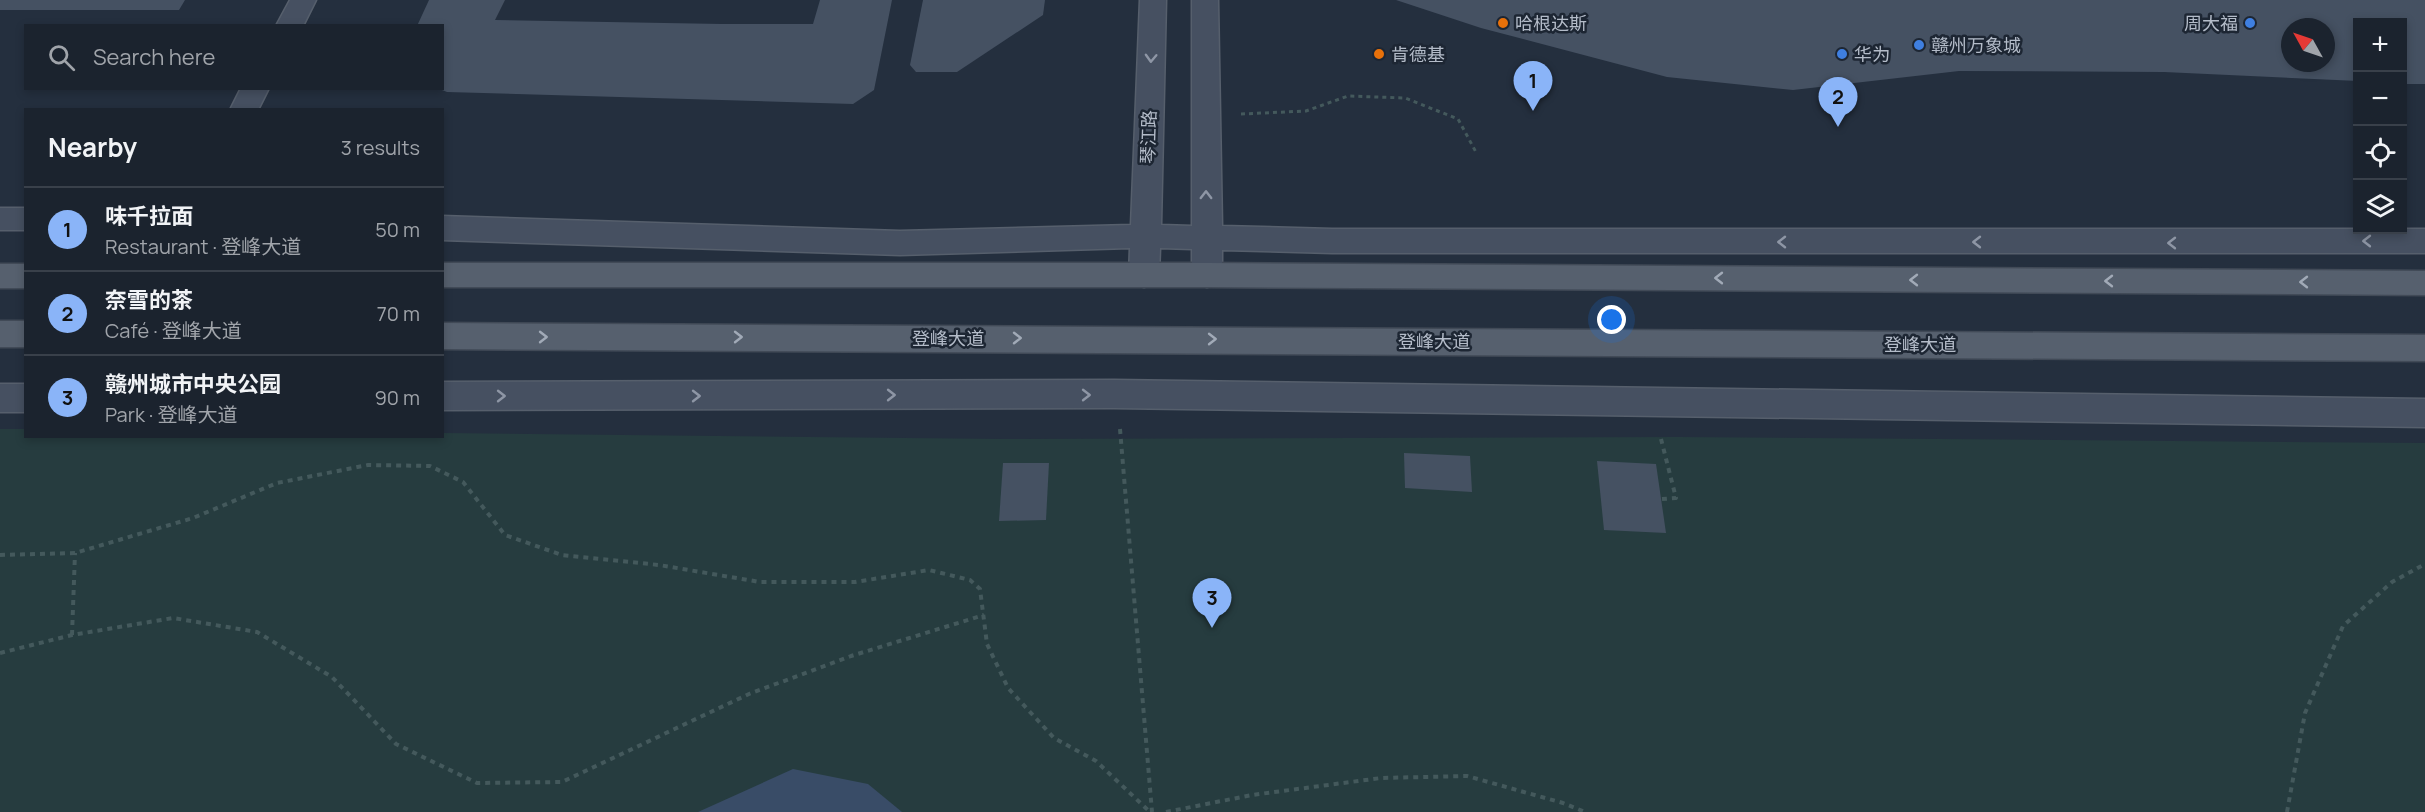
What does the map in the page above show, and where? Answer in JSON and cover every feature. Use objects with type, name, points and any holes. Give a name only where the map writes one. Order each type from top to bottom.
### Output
[{"type":"main road","points":[[444,275],[1207,275],[2425,283]]},
{"type":"main road","points":[[0,276],[24,276]]},
{"type":"main road","points":[[0,334],[24,334]]},
{"type":"main road","name":"登峰大道","points":[[444,336],[2425,348]]},
{"type":"street","points":[[290,24],[303,0]]},
{"type":"street","name":"琴江路","points":[[1144,275],[1153,0]]},
{"type":"street","points":[[1205,0],[1207,275]]},
{"type":"street","points":[[245,108],[254,90]]},
{"type":"street","points":[[0,219],[24,219]]},
{"type":"street","points":[[444,228],[900,243],[1145,236],[1332,241],[2425,241]]},
{"type":"street","points":[[444,396],[1114,394],[2425,413]]},
{"type":"street","points":[[0,398],[24,398]]},
{"type":"path","points":[[1234,115],[1306,111],[1348,96],[1405,98],[1458,119],[1478,154]]},
{"type":"path","points":[[1114,394],[1119,418],[1151,812]]},
{"type":"path","points":[[1660,434],[1676,498],[1662,500]]},
{"type":"path","points":[[0,555],[75,553],[193,518],[277,483],[368,465],[430,466],[463,482],[505,535],[562,555],[659,565],[760,582],[855,582],[929,570],[970,580],[980,589],[987,644],[1008,688],[1054,738],[1096,761],[1151,812]]},
{"type":"path","points":[[72,635],[75,553]]},
{"type":"path","points":[[2287,812],[2305,713],[2343,626],[2392,582],[2425,564]]},
{"type":"path","points":[[0,653],[72,635],[173,618],[257,632],[332,677],[396,744],[477,783],[562,782],[749,694],[851,656],[984,615]]},
{"type":"path","points":[[1166,812],[1252,795],[1381,778],[1467,776],[1563,802],[1585,812]]},
{"type":"green space","points":[[0,429],[24,429],[24,438],[444,438],[444,433],[1003,439],[1678,437],[2425,443],[2425,812],[0,812]]},
{"type":"water","points":[[793,769],[868,784],[902,812],[698,812]]},
{"type":"building","points":[[0,0],[185,0],[179,10],[0,10]]},
{"type":"building","points":[[429,0],[505,0],[495,20],[813,24],[820,0],[892,0],[874,90],[853,104],[447,92],[442,90],[444,90],[444,24],[418,24]]},
{"type":"building","points":[[923,0],[1045,0],[1043,15],[957,72],[916,72],[910,65]]},
{"type":"building","name":"赣州万象城","points":[[1396,0],[2425,0],[2425,84],[2407,84],[2407,18],[2353,18],[2353,81],[2164,72],[1959,71],[1793,90],[1667,77],[1481,28]]},
{"type":"building","points":[[1404,453],[1470,456],[1472,492],[1405,488]]},
{"type":"building","points":[[1597,461],[1656,464],[1666,533],[1604,530]]},
{"type":"building","points":[[1003,463],[1049,463],[1046,520],[999,521]]},
{"type":"place","name":"哈根达斯","points":[[1503,23]]},
{"type":"place","name":"周大福","points":[[2250,23]]},
{"type":"place","name":"赣州万象城","points":[[1919,45]]},
{"type":"place","name":"肯德基","points":[[1379,54]]},
{"type":"place","name":"华为","points":[[1842,54]]},
{"type":"place","name":"味千拉面","points":[[1533,111]]},
{"type":"place","name":"奈雪的茶","points":[[1838,127]]},
{"type":"place","name":"赣州城市中央公园","points":[[1212,628]]}]
